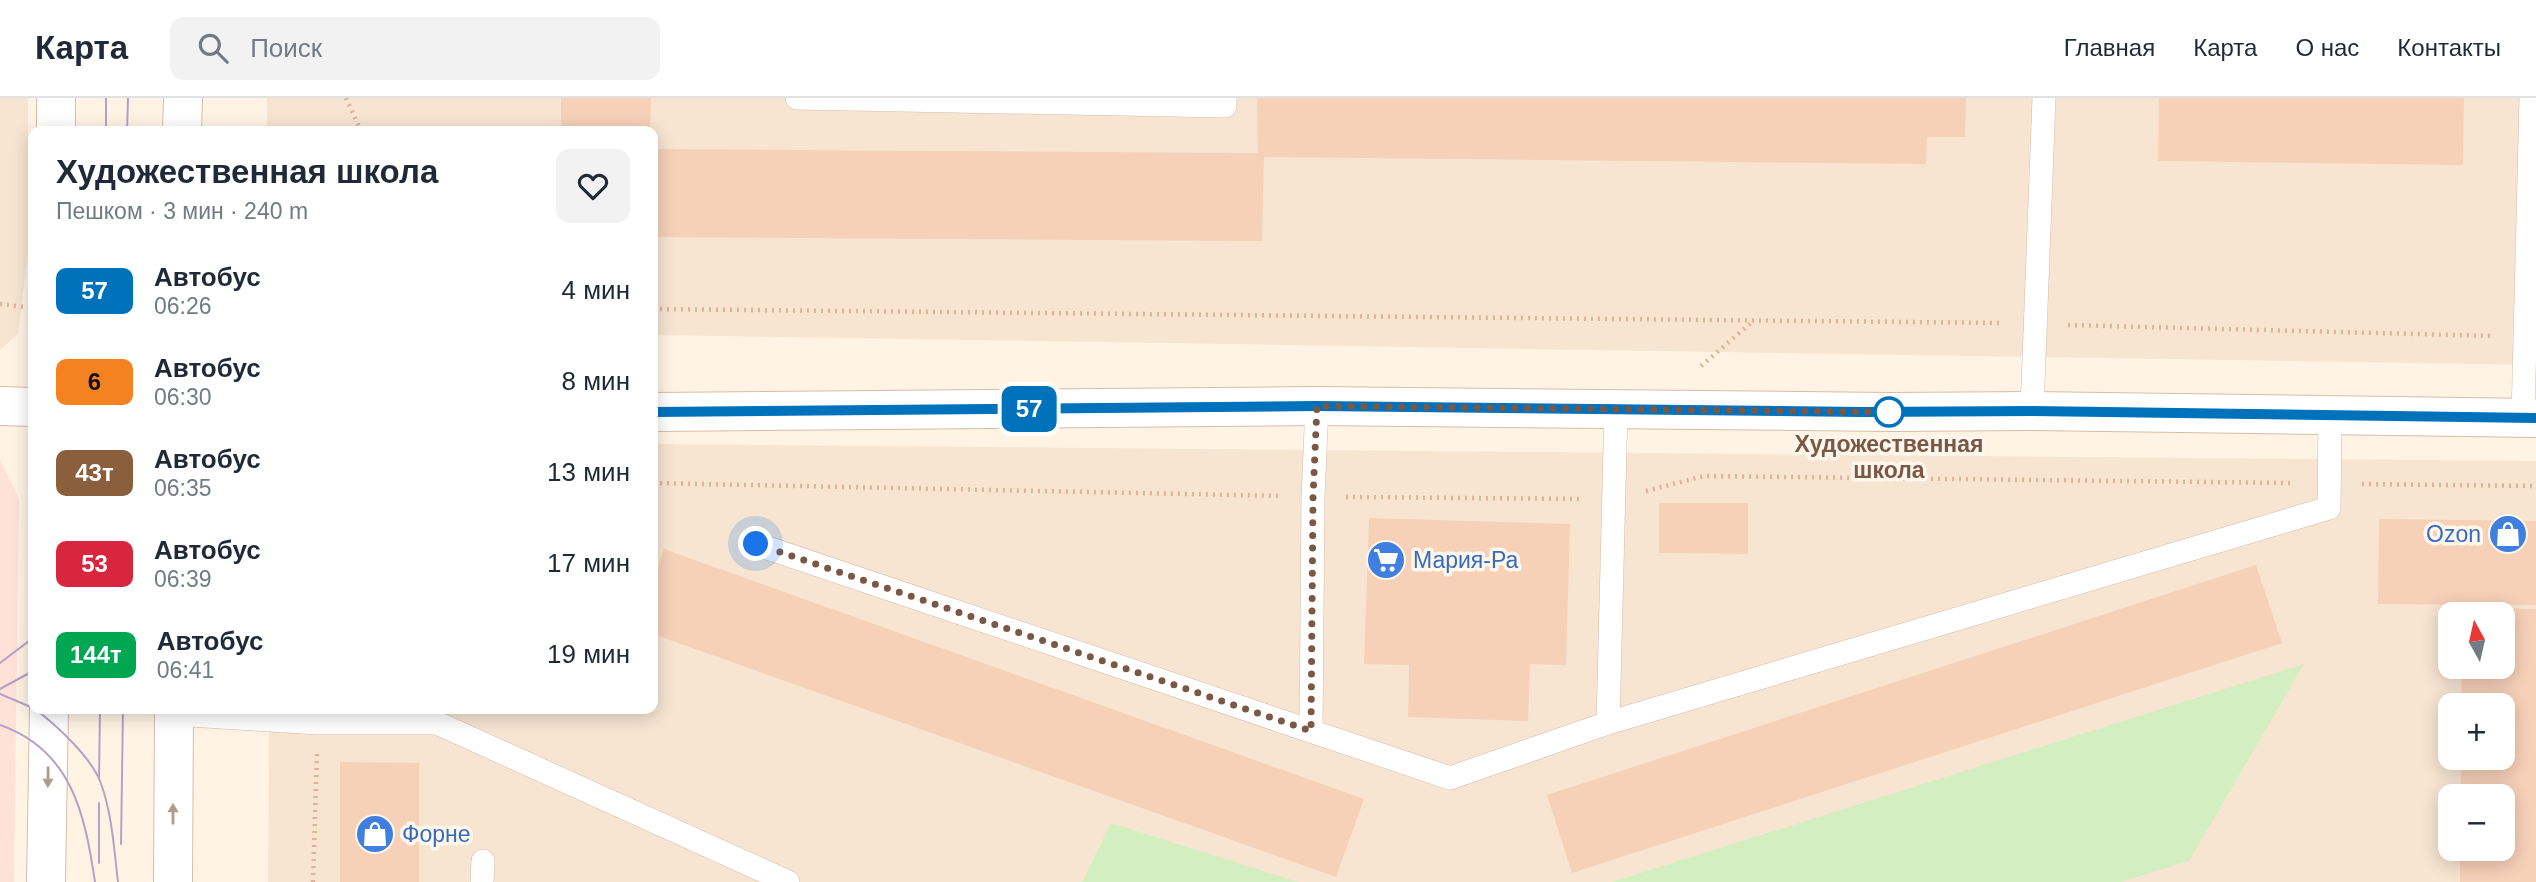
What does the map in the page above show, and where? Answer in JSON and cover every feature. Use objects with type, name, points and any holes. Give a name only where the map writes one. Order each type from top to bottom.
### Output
[{"type":"main road","points":[[56,98],[56,126]]},
{"type":"main road","points":[[183,98],[183,126]]},
{"type":"main road","points":[[0,406],[28,407]]},
{"type":"main road","points":[[658,412],[1317,406],[2529,418]]},
{"type":"main road","points":[[46,882],[49,714]]},
{"type":"main road","points":[[173,882],[174,714]]},
{"type":"lane","points":[[797,98],[1225,106],[1225,98]]},
{"type":"lane","points":[[2032,411],[2043,98]]},
{"type":"lane","points":[[2529,418],[2525,336],[2531,98]]},
{"type":"lane","points":[[1311,731],[1313,497],[1317,406]]},
{"type":"lane","points":[[1608,723],[1616,409]]},
{"type":"lane","points":[[756,544],[1450,778],[1608,723],[2329,508],[2330,415]]},
{"type":"lane","points":[[210,714],[318,723],[437,723],[788,882]]},
{"type":"path","points":[[346,98],[359,126]]},
{"type":"path","points":[[0,304],[28,307]]},
{"type":"path","points":[[658,309],[2034,324],[2525,336]]},
{"type":"path","points":[[1700,366],[1753,321]]},
{"type":"path","points":[[313,882],[318,723]]},
{"type":"shaded area","points":[[0,98],[28,98],[28,252],[18,334],[0,350]]},
{"type":"shaded area","points":[[267,98],[2536,98],[2536,365],[658,335],[658,126],[267,126]]},
{"type":"shaded area","points":[[658,444],[2536,461],[2536,882],[268,882],[269,714],[658,714]]},
{"type":"shaded area","points":[[0,460],[19,499],[14,882],[0,882]]},
{"type":"green space","points":[[2304,664],[2189,861],[2120,882],[1612,882]]},
{"type":"green space","points":[[1111,823],[1298,882],[1082,882]]},
{"type":"building","points":[[561,98],[651,98],[650,126],[561,126]]},
{"type":"building","points":[[1257,98],[1966,98],[1965,137],[1927,137],[1926,164],[1264,157],[1262,241],[658,237],[658,149],[1258,153]]},
{"type":"building","points":[[2159,98],[2464,98],[2463,165],[2158,161]]},
{"type":"building","points":[[1659,503],[1748,503],[1748,554],[1659,553]]},
{"type":"building","points":[[1369,518],[1570,524],[1566,665],[1530,664],[1528,721],[1408,717],[1409,665],[1364,664]]},
{"type":"building","points":[[2379,519],[2536,521],[2536,605],[2515,605],[2515,602],[2378,604]]},
{"type":"building","points":[[664,549],[1364,799],[1336,877],[658,636],[658,567]]},
{"type":"building","points":[[2256,565],[2282,643],[1572,873],[1547,795]]},
{"type":"building","points":[[2515,609],[2536,609],[2536,882],[2460,882],[2460,861],[2515,861],[2515,784],[2461,784],[2461,770],[2515,770],[2515,693],[2461,693],[2462,679],[2515,679]]},
{"type":"building","points":[[340,762],[419,763],[419,882],[340,882]]},
{"type":"tram line","points":[[106,98],[106,126]]},
{"type":"tram line","points":[[127,126],[128,98]]},
{"type":"tram line","points":[[0,663],[28,642]]},
{"type":"tram line","points":[[0,689],[28,674]]},
{"type":"tram line","points":[[0,694],[28,706]]},
{"type":"tram line","points":[[41,714],[80,751],[100,781],[110,818],[118,882]]},
{"type":"tram line","points":[[99,779],[100,714]]},
{"type":"tram line","points":[[121,844],[123,714]]},
{"type":"tram line","points":[[0,725],[24,736],[44,751],[59,768],[80,809],[95,882]]},
{"type":"tram line","points":[[99,803],[99,863]]},
{"type":"bus line","name":"57","points":[[658,412],[1317,406],[2536,418]]},
{"type":"place","name":"Художественная школа","points":[[1889,412]]},
{"type":"place","name":"Ozon","points":[[2508,534]]},
{"type":"place","name":"Мария-Ра","points":[[1386,560]]},
{"type":"place","name":"Форне","points":[[375,834]]},
{"type":"route","points":[[756,544],[1311,731],[1313,497],[1317,406],[1889,412]]}]
